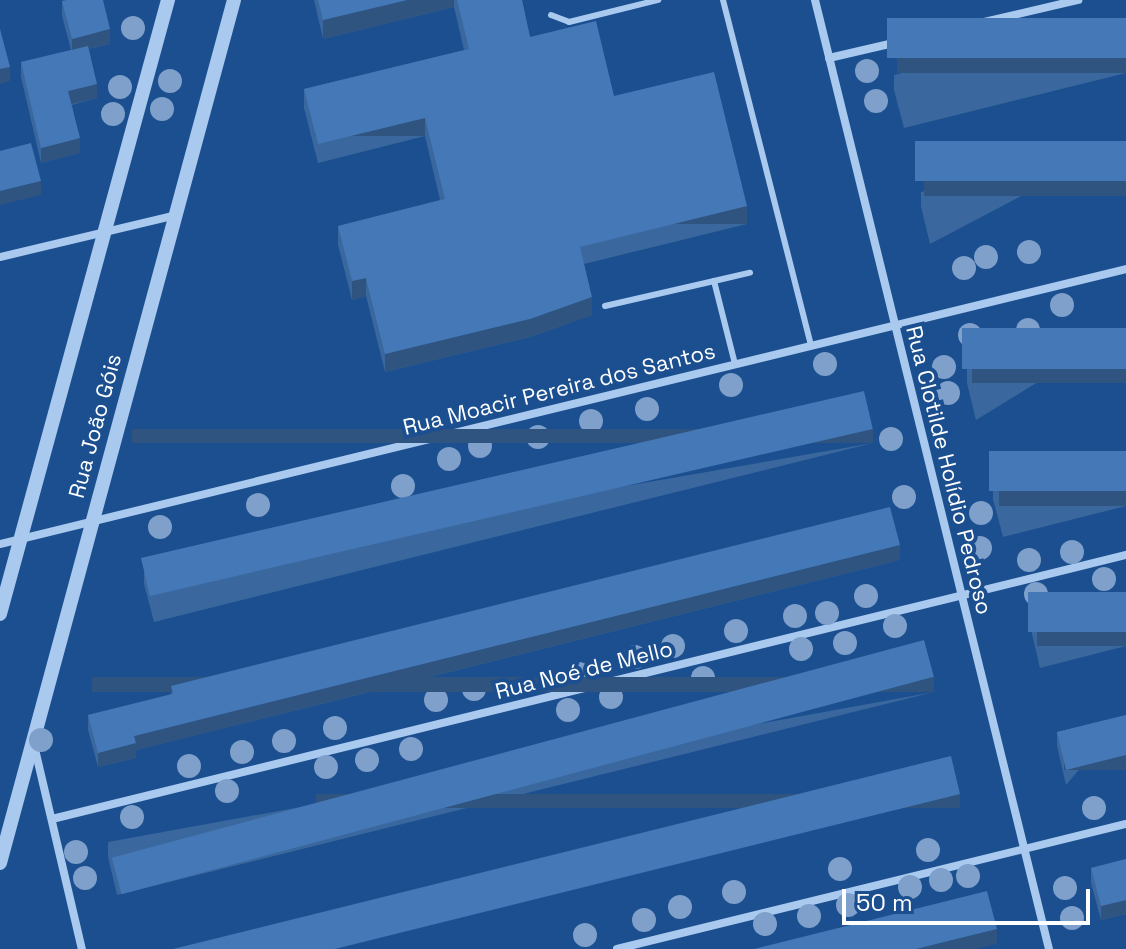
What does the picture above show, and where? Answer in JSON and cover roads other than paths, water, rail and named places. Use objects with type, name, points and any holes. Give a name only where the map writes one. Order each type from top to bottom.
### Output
[{"type":"street","name":"Rua João Góis","points":[[0,614],[168,0]]},
{"type":"street","name":"Rua João Góis","points":[[0,863],[234,0]]},
{"type":"street","name":"Rua Clotilde Holídio Pedroso","points":[[815,0],[1049,949]]},
{"type":"street","points":[[829,58],[1078,0]]},
{"type":"street","points":[[0,257],[176,215]]},
{"type":"street","name":"Rua Moacir Pereira dos Santos","points":[[0,544],[1126,269]]},
{"type":"street","name":"Rua Noé de Mello","points":[[52,819],[1126,555]]},
{"type":"street","points":[[33,740],[82,949]]},
{"type":"street","points":[[617,949],[1126,824]]},
{"type":"lane","points":[[551,15],[569,22],[658,0]]},
{"type":"lane","points":[[723,0],[811,346]]},
{"type":"lane","points":[[605,306],[750,273]]},
{"type":"lane","points":[[714,281],[735,364]]}]
